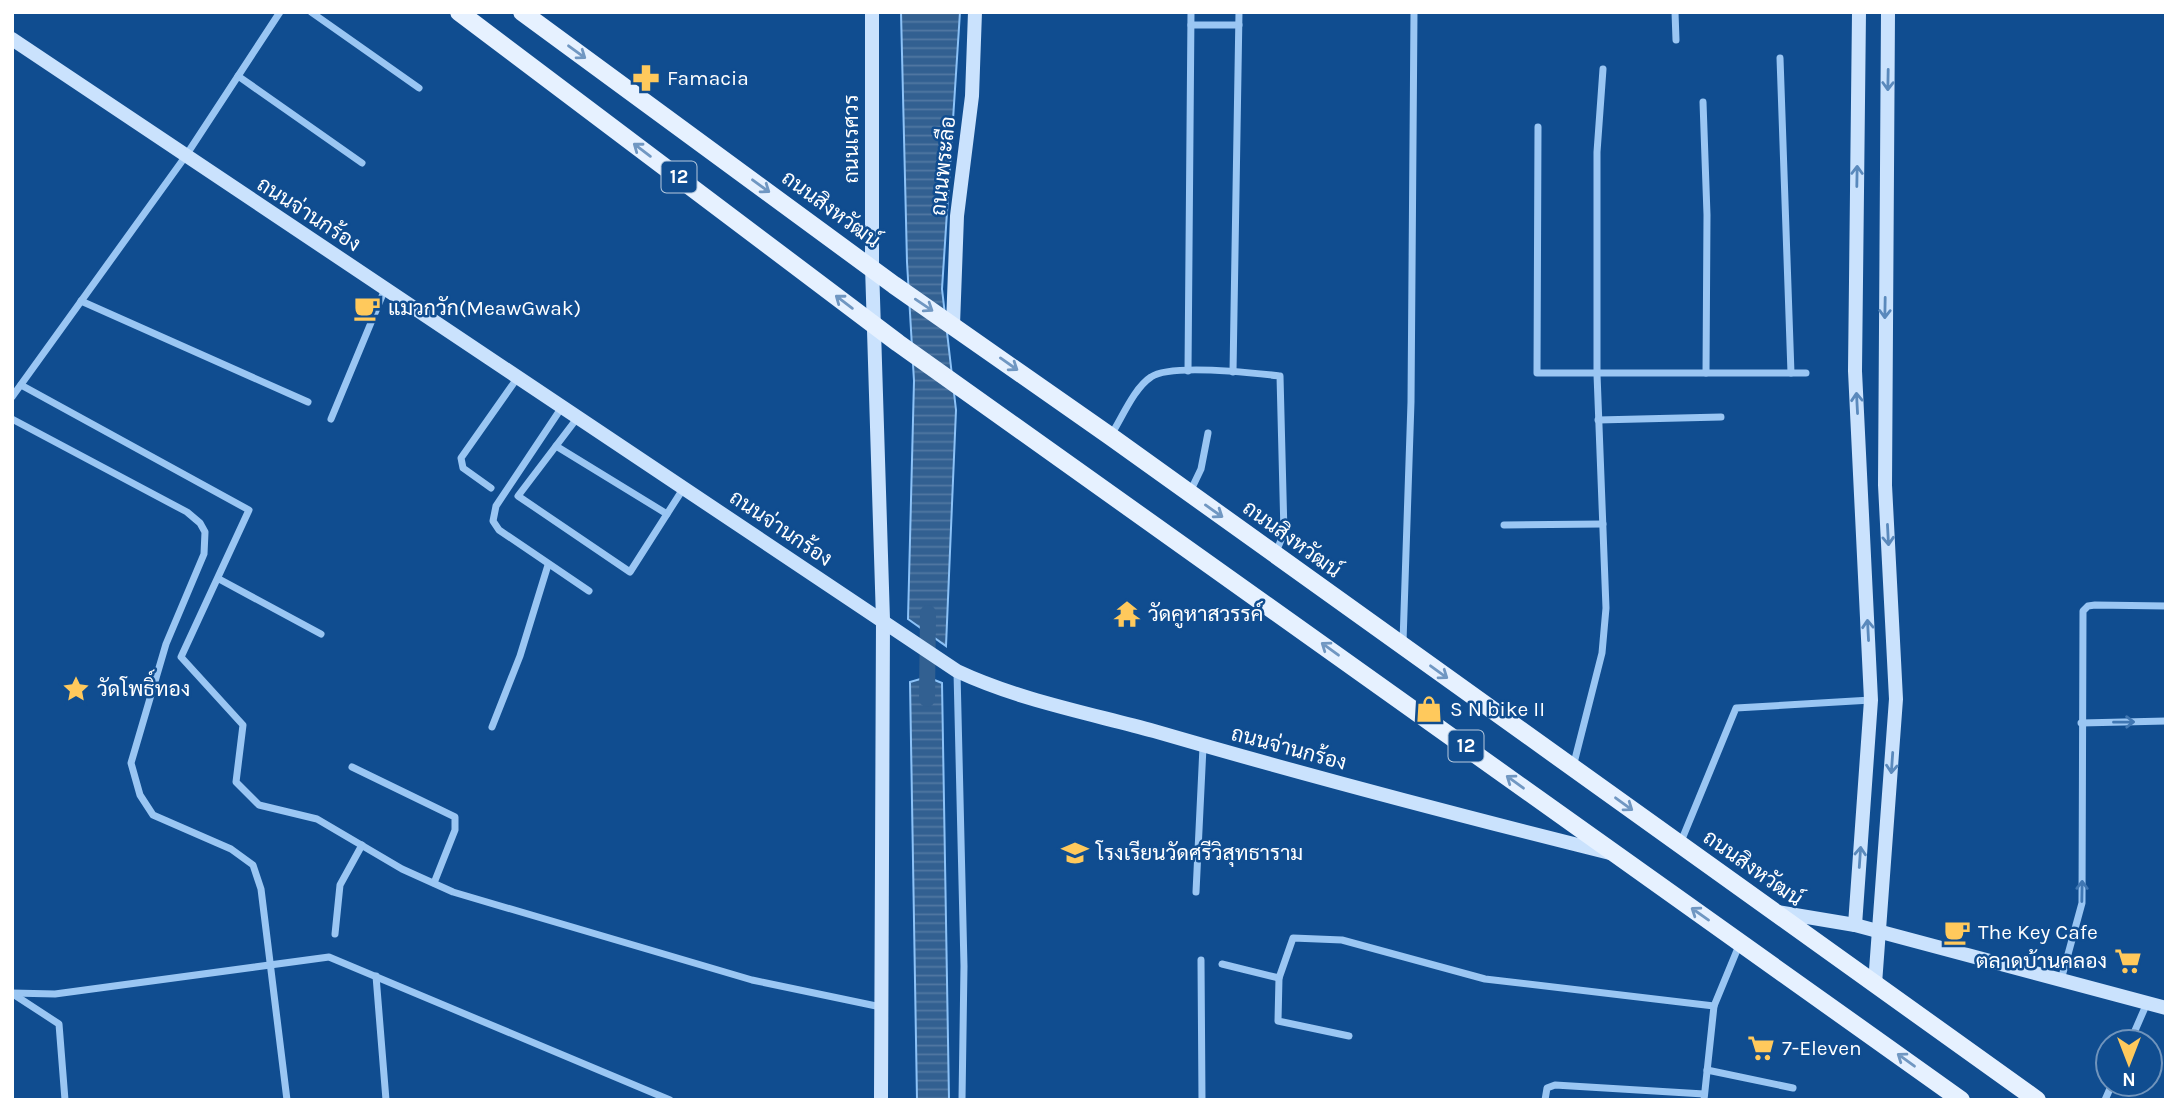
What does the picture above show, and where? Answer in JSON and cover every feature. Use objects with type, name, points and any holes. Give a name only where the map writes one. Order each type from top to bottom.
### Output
[{"type":"main road","name":"12","points":[[459,12],[898,343],[1961,1100]]},
{"type":"main road","name":"ถนนสิงหวัฒน์","points":[[522,12],[872,266],[894,285],[1110,436],[2037,1100]]},
{"type":"street","points":[[12,397],[185,157],[280,12]]},
{"type":"street","points":[[311,12],[419,88]]},
{"type":"street","name":"ถนนเรศวร","points":[[872,12],[872,266],[876,326],[883,621],[881,1100]]},
{"type":"street","name":"ถนนพระลือ","points":[[953,325],[957,216],[962,158],[972,96],[975,12]]},
{"type":"street","points":[[1188,371],[1191,12]]},
{"type":"street","points":[[1233,372],[1239,12]]},
{"type":"street","points":[[1403,646],[1411,402],[1414,12]]},
{"type":"street","points":[[1675,12],[1676,40]]},
{"type":"street","points":[[1855,925],[1871,700],[1855,371],[1859,12]]},
{"type":"street","points":[[1875,984],[1896,699],[1885,485],[1888,12]]},
{"type":"street","points":[[1191,25],[1239,25]]},
{"type":"street","name":"ถนนจ่านกร้อง","points":[[12,38],[185,157],[957,671],[991,687],[1203,747],[1528,835],[1617,855]]},
{"type":"street","points":[[1780,58],[1791,373]]},
{"type":"street","points":[[1573,768],[1602,653],[1606,608],[1597,374],[1597,152],[1603,69]]},
{"type":"street","points":[[239,76],[362,163]]},
{"type":"street","points":[[1703,102],[1707,215],[1706,373]]},
{"type":"street","points":[[1538,127],[1537,373],[1806,373]]},
{"type":"street","points":[[331,419],[385,289]]},
{"type":"street","points":[[81,301],[308,402]]},
{"type":"street","points":[[1110,436],[1149,378],[1160,373],[1233,372],[1280,376],[1284,533],[1275,555]]},
{"type":"street","points":[[491,488],[463,467],[461,458],[518,377]]},
{"type":"street","points":[[21,385],[249,510],[181,657],[243,725],[236,782],[259,805],[317,819],[434,883],[491,904],[752,980],[882,1007]]},
{"type":"street","points":[[562,407],[496,506],[492,517],[499,530],[589,591]]},
{"type":"street","points":[[578,417],[518,496],[630,572],[684,488]]},
{"type":"street","points":[[1598,419],[1721,417]]},
{"type":"street","points":[[12,419],[187,512],[200,523],[205,532],[204,554],[166,644],[131,763],[140,795],[153,815],[231,849],[253,865],[261,889],[287,1100]]},
{"type":"street","points":[[1190,494],[1201,469],[1208,433]]},
{"type":"street","points":[[556,446],[667,514]]},
{"type":"street","points":[[1504,526],[1603,524]]},
{"type":"street","points":[[492,727],[520,656],[548,565]]},
{"type":"street","points":[[219,579],[321,634]]},
{"type":"street","points":[[2061,980],[2082,906],[2081,723],[2084,609],[2095,605],[2166,606]]},
{"type":"street","points":[[957,671],[964,966],[962,1100]]},
{"type":"street","points":[[1680,844],[1729,719],[1737,707],[1871,700]]},
{"type":"street","points":[[2081,723],[2166,721]]},
{"type":"street","points":[[1196,892],[1203,747]]},
{"type":"street","points":[[352,767],[456,817],[456,830],[434,883]]},
{"type":"street","points":[[335,934],[340,885],[362,845]]},
{"type":"street","points":[[1777,912],[1855,925],[2166,1008]]},
{"type":"street","points":[[1349,1036],[1279,1021],[1279,978],[1293,938],[1342,940],[1485,979],[1714,1006]]},
{"type":"street","points":[[1545,1100],[1547,1088],[1555,1085],[1704,1097],[1714,1006],[1740,942]]},
{"type":"street","points":[[12,994],[55,994],[329,957],[670,1100]]},
{"type":"street","points":[[1202,960],[1202,1100]]},
{"type":"street","points":[[1222,964],[1279,978]]},
{"type":"street","points":[[376,976],[386,1100]]},
{"type":"street","points":[[12,994],[59,1024],[65,1100]]},
{"type":"street","points":[[2136,1028],[2147,1003]]},
{"type":"street","points":[[1707,1070],[1793,1088]]},
{"type":"water","points":[[901,12],[960,12],[942,289],[956,410],[946,646],[908,619],[914,381],[907,262]]},
{"type":"water","points":[[927,677],[942,683],[949,1100],[917,1100],[910,682]]},
{"type":"waterway","points":[[927,699],[928,613]]},
{"type":"place","name":"Famacia","points":[[646,78]]},
{"type":"place","name":"แมวกวัก(MeawGwak)","points":[[367,308]]},
{"type":"place","name":"วัดคูหาสวรรค์","points":[[1127,614]]},
{"type":"place","name":"วัดโพธิ์ทอง","points":[[76,689]]},
{"type":"place","name":"S N bike II","points":[[1429,709]]},
{"type":"place","name":"โรงเรียนวัดศรีวิสุทธาราม","points":[[1075,853]]},
{"type":"place","name":"The Key Cafe","points":[[1957,932]]},
{"type":"place","name":"ตลาดบ้านคลอง","points":[[2128,961]]},
{"type":"place","name":"7-Eleven","points":[[1761,1048]]}]
